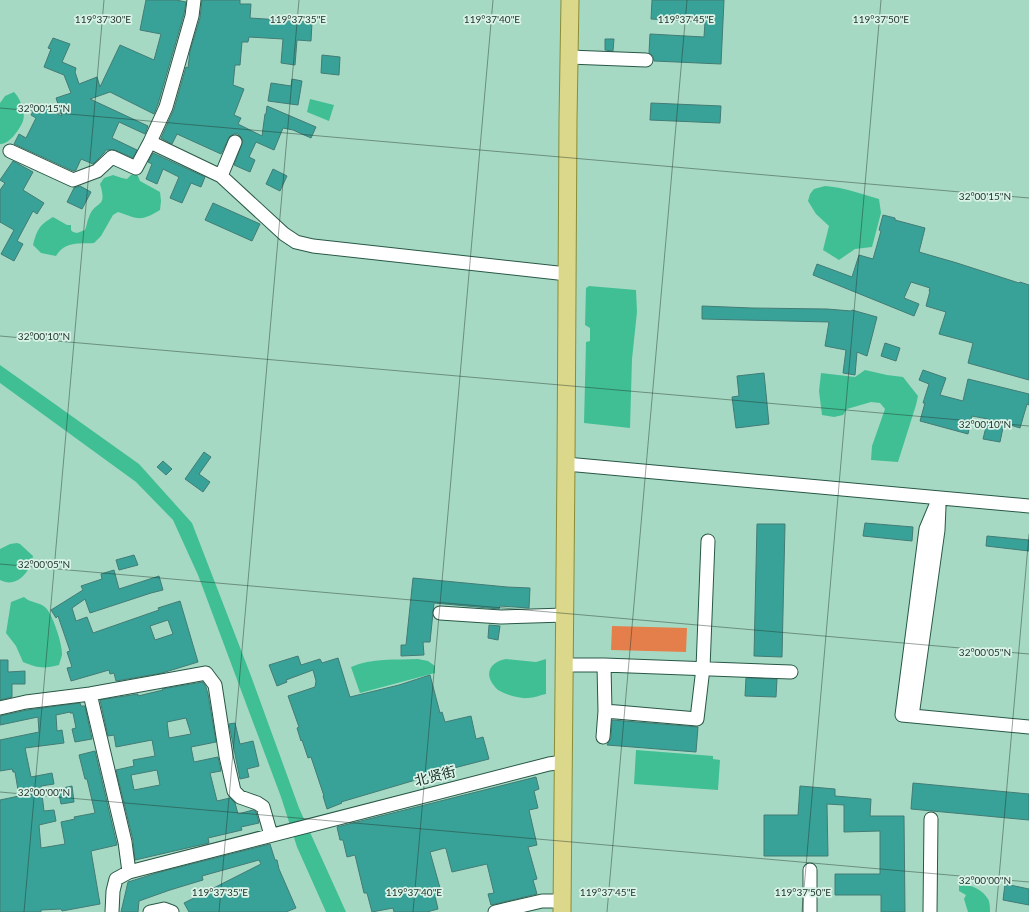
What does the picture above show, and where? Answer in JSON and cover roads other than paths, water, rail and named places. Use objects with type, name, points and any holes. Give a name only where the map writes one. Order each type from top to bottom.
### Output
[{"type":"main road","points":[[562,906],[570,0]]},
{"type":"street","points":[[10,151],[73,180],[97,171],[112,157],[136,168],[166,107],[192,16],[194,0]]},
{"type":"street","points":[[569,57],[646,60]]},
{"type":"street","points":[[150,142],[221,176],[284,234],[296,242],[313,246],[567,274]]},
{"type":"street","points":[[221,176],[235,142]]},
{"type":"street","points":[[566,464],[1029,506]]},
{"type":"street","points":[[939,498],[938,530],[907,716],[1029,727]]},
{"type":"street","points":[[605,711],[697,719],[703,668],[708,541]]},
{"type":"street","points":[[440,613],[501,617],[565,615]]},
{"type":"street","points":[[564,665],[703,668],[791,672]]},
{"type":"street","points":[[603,737],[605,711],[604,665]]},
{"type":"street","points":[[0,708],[26,702],[90,694],[206,673],[215,685],[226,756],[234,791],[240,797],[257,803],[263,807],[277,833],[129,872],[116,879],[113,891],[112,912]]},
{"type":"street","points":[[90,694],[125,842],[129,872]]},
{"type":"street","name":"北贤街","points":[[277,833],[563,762]]},
{"type":"street","points":[[930,912],[932,819]]},
{"type":"street","points":[[810,870],[810,912]]},
{"type":"street","points":[[495,912],[542,901],[562,906]]},
{"type":"street","points":[[150,912],[164,909],[172,912]]}]
